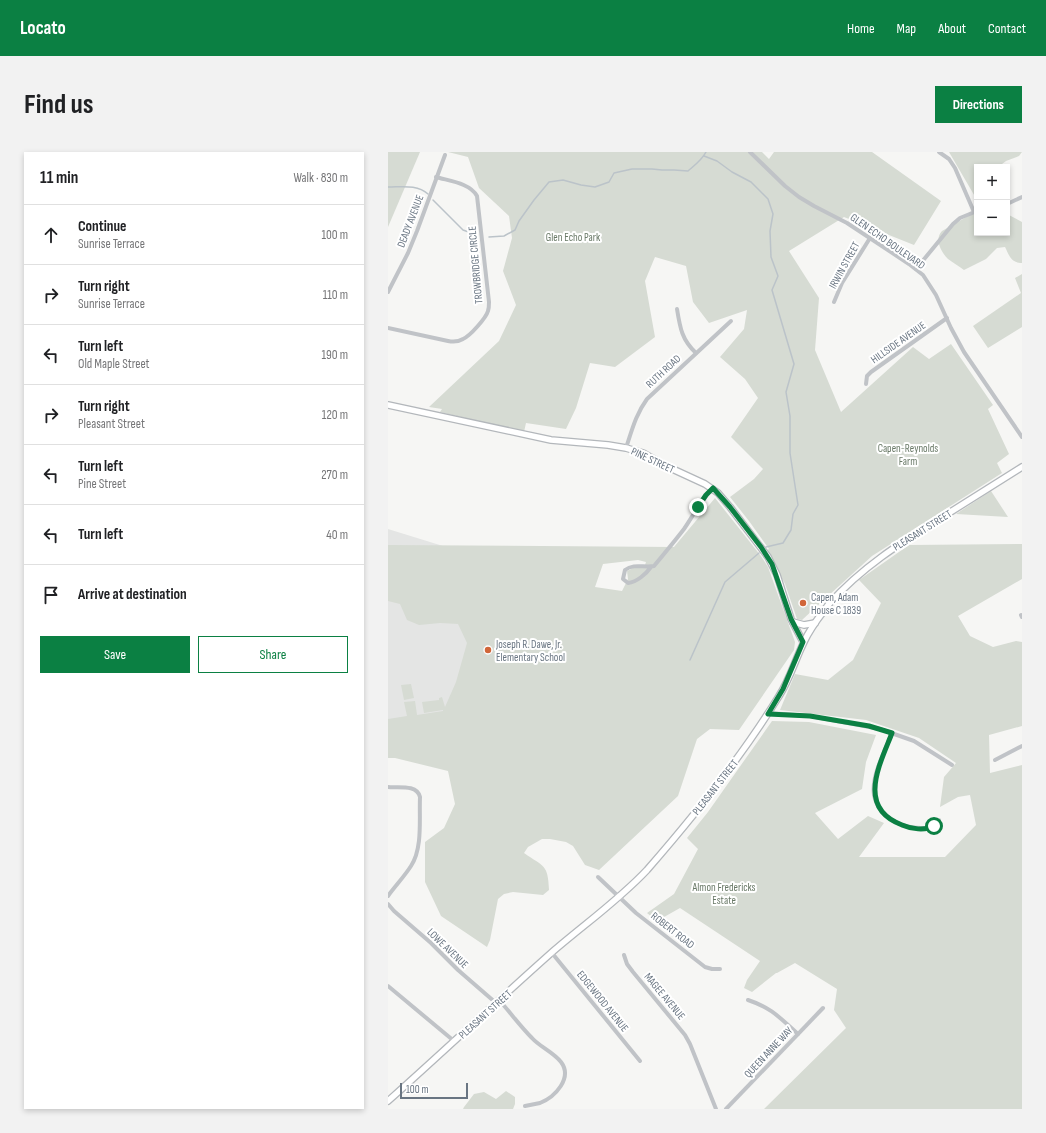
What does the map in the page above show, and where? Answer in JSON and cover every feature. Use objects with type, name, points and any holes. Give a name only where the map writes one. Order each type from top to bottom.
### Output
[{"type":"main road","name":"PINE STREET","points":[[388,405],[551,440],[626,448],[643,453],[666,466],[713,488],[730,507],[768,557],[777,575],[793,622],[803,642]]},
{"type":"main road","name":"PLEASANT STREET","points":[[388,1101],[497,1002],[552,953],[619,897],[645,872],[724,777],[745,748],[783,689],[803,642],[815,623],[845,587],[899,544],[1022,467]]},
{"type":"main road","points":[[793,622],[804,625],[815,623]]},
{"type":"street","name":"GLEN ECHO BOULEVARD","points":[[750,152],[785,186],[799,197],[847,223],[923,275],[932,289],[964,352],[1022,437]]},
{"type":"street","points":[[939,152],[949,159],[955,168],[974,210]]},
{"type":"street","name":"DEADY AVENUE","points":[[388,292],[408,253],[445,155]]},
{"type":"street","name":"TROWBRIDGE CIRCLE","points":[[388,328],[448,342],[458,341],[468,336],[484,318],[488,311],[489,302],[477,196],[473,190],[467,186],[436,177]]},
{"type":"street","points":[[1010,203],[1022,197]]},
{"type":"street","points":[[916,269],[953,224],[960,218],[974,212]]},
{"type":"street","name":"IRWIN STREET","points":[[834,302],[842,283],[870,238]]},
{"type":"street","points":[[677,309],[683,337],[696,353]]},
{"type":"street","name":"HILLSIDE AVENUE","points":[[866,384],[867,376],[871,372],[947,318]]},
{"type":"street","name":"RUTH ROAD","points":[[626,448],[637,415],[644,403],[731,320]]},
{"type":"street","points":[[651,567],[637,566],[628,568],[625,570],[623,579],[628,583],[636,581],[654,566],[684,529],[706,495],[713,488]]},
{"type":"street","points":[[768,714],[810,716],[869,726],[914,741],[952,765]]},
{"type":"street","points":[[892,733],[876,776],[874,790],[877,805],[887,817],[906,827],[928,828],[934,826],[939,820]]},
{"type":"street","points":[[995,760],[1022,746]]},
{"type":"street","points":[[388,787],[413,788],[420,796],[419,841],[417,853],[410,867],[388,896]]},
{"type":"street","name":"ROBERT ROAD","points":[[598,877],[636,913],[705,967],[720,969]]},
{"type":"street","name":"LOWE AVENUE","points":[[388,904],[458,970],[497,1002],[534,1040],[560,1061],[565,1070],[565,1077],[559,1089],[540,1102],[525,1106]]},
{"type":"street","name":"EDGEWOOD AVENUE","points":[[552,953],[640,1061]]},
{"type":"street","name":"MAGEE AVENUE","points":[[624,955],[627,964],[633,972],[685,1035],[716,1109]]},
{"type":"street","points":[[388,986],[454,1041]]},
{"type":"street","points":[[748,1000],[773,1011],[798,1034]]},
{"type":"street","name":"QUEEN ANNE WAY","points":[[726,1109],[823,1008]]},
{"type":"shaded area","name":"Joseph R. Dawe, Jr. Elementary School","points":[[388,529],[627,603],[388,749]]},
{"type":"green space","points":[[388,152],[420,152],[388,227]]},
{"type":"green space","points":[[448,152],[762,152],[769,159],[774,152],[872,152],[941,201],[914,245],[844,217],[789,251],[819,298],[815,350],[841,412],[913,347],[929,359],[951,344],[993,405],[988,409],[1009,454],[997,463],[1002,473],[872,556],[802,620],[797,619],[785,584],[767,550],[769,549],[730,497],[754,479],[763,469],[731,437],[758,398],[745,379],[720,357],[744,329],[747,310],[709,323],[693,302],[686,266],[655,257],[645,281],[655,337],[615,367],[590,363],[576,408],[566,429],[526,423],[524,432],[440,412],[442,409],[429,407],[499,341],[516,305],[503,271],[512,238],[509,216],[479,188],[468,157]]},
{"type":"green space","points":[[949,152],[1022,152],[1019,156],[1002,164],[974,164],[974,195]]},
{"type":"green space","points":[[974,213],[974,236],[1010,236],[1010,216],[1022,222],[1022,263],[1015,262],[1009,256],[1005,247],[997,248],[986,259],[964,270],[945,256],[939,245],[940,234],[942,231]]},
{"type":"green space","points":[[1022,274],[1022,327],[988,348],[973,326],[1021,293],[1015,278]]},
{"type":"green space","points":[[991,491],[1008,517],[956,514]]},
{"type":"green space","points":[[715,498],[768,567],[795,642],[794,650],[739,730],[710,729],[697,739],[678,796],[599,870],[585,865],[573,846],[566,842],[542,839],[528,847],[524,853],[544,867],[547,875],[549,890],[543,895],[513,892],[504,894],[498,899],[490,940],[487,947],[441,916],[425,882],[425,842],[444,828],[455,804],[448,771],[395,758],[388,758],[388,719],[407,716],[404,702],[415,701],[417,715],[443,711],[424,713],[422,702],[439,700],[439,698],[442,697],[445,707],[456,682],[467,643],[458,624],[440,623],[419,625],[407,620],[400,604],[388,601],[388,545],[674,547]],"holes":[[[638,560],[646,562],[645,565],[627,571],[628,579],[622,591],[595,587],[603,564]]]},
{"type":"green space","name":"Almon Fredericks Estate","points":[[1022,544],[1022,579],[958,616],[970,636],[993,647],[1016,641],[1022,642],[1022,726],[989,735],[990,773],[1022,765],[1022,1109],[764,1109],[846,1028],[834,1010],[837,989],[795,963],[776,973],[752,992],[744,988],[747,980],[760,961],[680,908],[657,921],[647,913],[674,894],[698,849],[687,838],[708,812],[772,721],[809,722],[876,735],[866,762],[862,789],[815,813],[838,839],[868,816],[884,823],[859,857],[945,857],[976,825],[970,795],[958,797],[940,807],[944,777],[956,763],[919,738],[866,720],[780,710],[795,674],[828,680],[853,660],[881,603],[859,580],[909,545]]},
{"type":"green space","points":[[411,684],[414,698],[404,700],[401,685]]},
{"type":"green space","points":[[506,1091],[515,1097],[513,1109],[463,1109],[474,1094],[484,1092],[496,1099]]},
{"type":"waterway","points":[[489,237],[504,236],[515,230],[519,221],[549,182],[563,180],[595,187],[609,182],[614,173],[632,169],[688,171],[706,152]]},
{"type":"waterway","points":[[704,156],[717,161],[732,172],[751,182],[768,199],[773,214],[770,231],[771,257],[778,276],[772,290],[794,364],[786,392],[790,416],[790,453],[798,505],[793,514],[791,530],[783,543],[766,547]]},
{"type":"waterway","points":[[388,187],[414,187],[428,194]]},
{"type":"waterway","points":[[433,200],[463,230],[477,235]]},
{"type":"waterway","points":[[690,660],[725,582],[759,553]]},
{"type":"place","name":"Capen, Adam House C 1839","points":[[803,603]]},
{"type":"place","name":"Joseph R. Dawe, Jr. Elementary School","points":[[488,650]]},
{"type":"route","points":[[698,507],[713,488],[730,507],[761,547],[772,564],[791,619],[803,642],[790,676],[768,714],[795,714],[810,716],[869,726],[892,733],[876,776],[874,795],[877,805],[887,817],[901,825],[911,828],[928,828],[934,826]]},
{"type":"park label","name":"Glen Echo Park","points":[[573,237]]},
{"type":"park label","name":"Capen-Reynolds Farm","points":[[908,454]]}]
